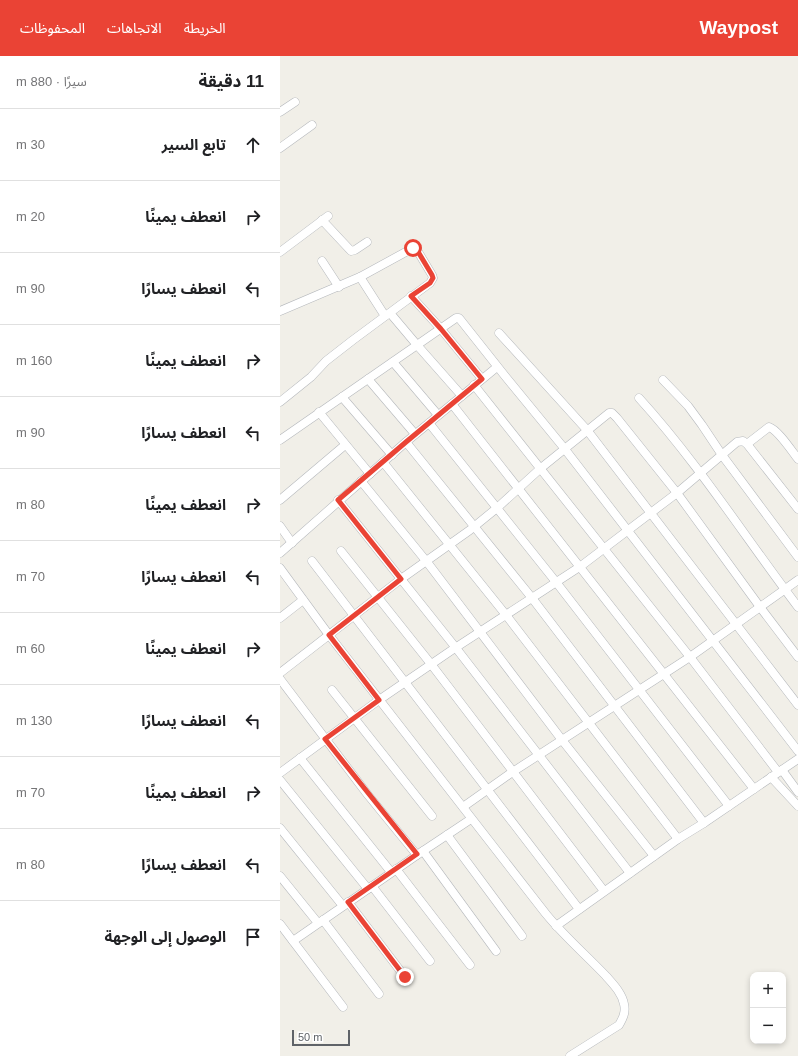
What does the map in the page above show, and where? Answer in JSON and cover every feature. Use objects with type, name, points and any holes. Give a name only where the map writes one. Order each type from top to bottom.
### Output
[{"type":"street","points":[[280,112],[295,102]]},
{"type":"street","points":[[280,148],[312,125]]},
{"type":"street","points":[[280,252],[325,218],[351,251],[367,242]]},
{"type":"street","points":[[280,311],[360,278],[406,251],[415,248],[433,278],[430,283],[334,355],[311,377],[280,402]]},
{"type":"street","points":[[322,261],[339,287]]},
{"type":"street","points":[[360,278],[388,314],[462,396]]},
{"type":"street","points":[[411,296],[441,329],[482,379]]},
{"type":"street","points":[[280,440],[456,318],[459,318],[497,367],[564,448],[798,751]]},
{"type":"street","points":[[499,333],[587,430],[798,705]]},
{"type":"street","points":[[393,362],[438,415]]},
{"type":"street","points":[[280,553],[338,500],[415,434],[497,367]]},
{"type":"street","points":[[368,379],[415,434]]},
{"type":"street","points":[[663,380],[688,406],[722,455],[798,557]]},
{"type":"street","points":[[474,385],[690,657],[777,773],[798,806]]},
{"type":"street","points":[[342,397],[392,455]]},
{"type":"street","points":[[639,398],[662,423],[798,607]]},
{"type":"street","points":[[452,404],[665,673],[754,789]]},
{"type":"street","points":[[319,412],[370,474]]},
{"type":"street","points":[[280,673],[401,579],[427,562],[473,527],[497,508],[564,448],[609,413],[612,414],[677,493],[798,657]]},
{"type":"street","points":[[429,423],[640,689],[729,806]]},
{"type":"street","points":[[747,444],[769,427],[778,434],[798,459]]},
{"type":"street","points":[[281,769],[300,758],[431,664],[581,566],[677,493],[738,442],[743,441],[747,444],[798,509]]},
{"type":"street","points":[[406,442],[473,527],[532,598],[704,823]]},
{"type":"street","points":[[280,500],[345,445]]},
{"type":"street","points":[[383,462],[506,615],[678,839]]},
{"type":"street","points":[[361,481],[427,562],[562,740],[654,856]]},
{"type":"street","points":[[338,500],[456,648],[538,756],[630,873]]},
{"type":"street","points":[[280,526],[292,543]]},
{"type":"street","points":[[340,551],[431,664],[604,890]]},
{"type":"street","points":[[312,561],[579,909]]},
{"type":"street","points":[[280,568],[302,600],[379,700],[556,926],[589,958],[621,996],[624,1004],[623,1019],[619,1024],[595,1042],[570,1056]]},
{"type":"street","points":[[463,808],[488,789],[690,657],[798,580]]},
{"type":"street","points":[[280,618],[302,600]]},
{"type":"street","points":[[280,679],[325,739],[420,853],[496,951]]},
{"type":"street","points":[[332,690],[432,816]]},
{"type":"street","points":[[300,758],[394,870],[470,964]]},
{"type":"street","points":[[556,926],[604,890],[798,759]]},
{"type":"street","points":[[777,773],[798,792]]},
{"type":"street","points":[[280,780],[430,961]]},
{"type":"street","points":[[293,941],[394,870],[471,819]]},
{"type":"street","points":[[280,828],[405,977]]},
{"type":"street","points":[[447,835],[522,936]]},
{"type":"street","points":[[280,876],[379,994]]},
{"type":"street","points":[[280,924],[343,1007]]},
{"type":"route","points":[[405,977],[348,902],[417,854],[368,795],[325,739],[379,700],[329,635],[401,579],[338,500],[482,379],[441,329],[411,296],[432,282],[433,278],[417,250],[413,248]]}]
